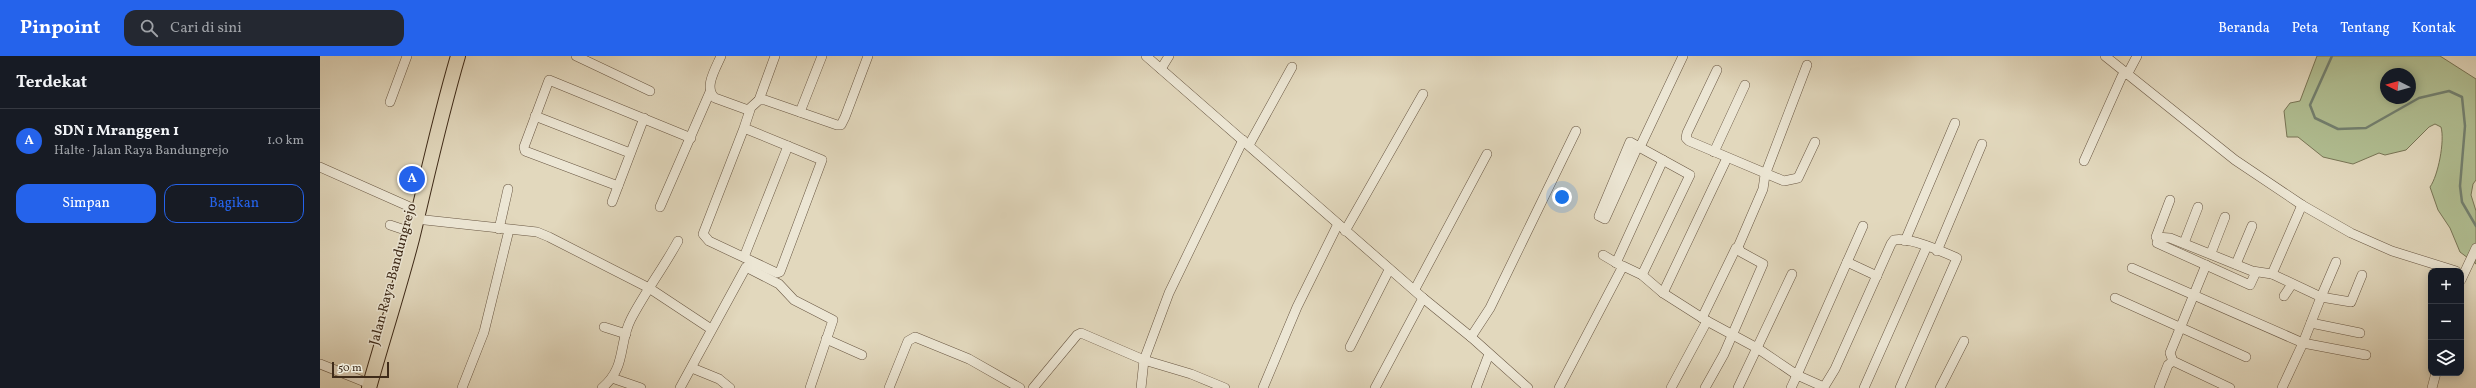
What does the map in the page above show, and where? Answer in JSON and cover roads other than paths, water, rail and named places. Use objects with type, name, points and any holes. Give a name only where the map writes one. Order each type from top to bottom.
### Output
[{"type":"main road","name":"Jalan Raya Bandungrejo","points":[[366,385],[413,213],[433,154],[434,139],[458,56]]},
{"type":"street","points":[[390,102],[407,56]]},
{"type":"street","points":[[576,56],[650,91]]},
{"type":"street","points":[[721,56],[709,86],[710,92],[715,98],[750,110]]},
{"type":"street","points":[[744,128],[822,160],[780,272],[774,272],[709,241],[703,234],[750,110],[759,100],[775,56]]},
{"type":"street","points":[[800,112],[822,56]]},
{"type":"street","points":[[759,100],[767,100],[837,125],[841,125],[868,56]]},
{"type":"street","points":[[1146,56],[1389,270],[1415,289],[1423,298],[1471,336],[1528,388]]},
{"type":"street","points":[[1161,69],[1169,56]]},
{"type":"street","points":[[1642,275],[1690,175],[1663,160],[1639,147],[1630,142],[1599,216],[1605,219],[1639,147],[1683,56]]},
{"type":"street","points":[[2105,56],[2235,160],[2302,205],[2351,233],[2392,251],[2442,268]]},
{"type":"street","points":[[2084,161],[2122,76],[2128,73],[2137,56]]},
{"type":"street","points":[[1671,388],[1705,319],[1734,250],[1738,248],[1763,189],[1765,174],[1807,66]]},
{"type":"street","points":[[1141,388],[1144,360],[1169,293],[1246,143],[1292,67]]},
{"type":"street","points":[[1717,70],[1686,136],[1689,141],[1784,181],[1798,178],[1815,142]]},
{"type":"street","points":[[618,186],[525,151],[524,147],[549,80],[690,138]]},
{"type":"street","points":[[1714,152],[1745,85]]},
{"type":"street","points":[[660,207],[710,92]]},
{"type":"street","points":[[1345,231],[1423,94]]},
{"type":"street","points":[[535,116],[630,153]]},
{"type":"street","points":[[612,202],[644,118]]},
{"type":"street","points":[[1905,241],[1955,124]]},
{"type":"street","points":[[1471,336],[1490,308],[1576,131]]},
{"type":"street","points":[[1937,251],[1982,144]]},
{"type":"street","points":[[744,257],[788,146]]},
{"type":"street","points":[[1415,289],[1487,154]]},
{"type":"street","points":[[1663,293],[1727,158]]},
{"type":"street","points":[[1559,388],[1620,264],[1663,160]]},
{"type":"street","points":[[320,167],[413,213],[499,229],[537,232],[649,288],[711,329]]},
{"type":"street","points":[[499,229],[508,189]]},
{"type":"street","points":[[2170,200],[2156,237],[2170,238],[2256,272],[2272,274],[2321,297],[2351,302],[2362,275]]},
{"type":"street","points":[[2272,274],[2302,205]]},
{"type":"street","points":[[2184,243],[2198,207]]},
{"type":"street","points":[[2211,253],[2225,217]]},
{"type":"street","points":[[1263,388],[1297,307],[1338,224]]},
{"type":"street","points":[[390,225],[407,235]]},
{"type":"street","points":[[1791,388],[1863,226]]},
{"type":"street","points":[[2236,264],[2252,226]]},
{"type":"street","points":[[462,388],[484,332],[509,230]]},
{"type":"street","points":[[602,388],[612,378],[622,359],[626,334],[630,321],[678,240]]},
{"type":"street","points":[[1603,255],[1642,275],[1663,293],[1730,335],[1757,348],[1797,375],[1825,388],[1835,370],[1894,240],[1927,246],[1957,258],[1900,388]]},
{"type":"street","points":[[2157,243],[2250,285],[2256,272]]},
{"type":"street","points":[[1864,388],[1927,246]]},
{"type":"street","points":[[1705,388],[1763,264],[1741,252],[1738,248]]},
{"type":"street","points":[[2464,268],[2476,248]]},
{"type":"street","points":[[1847,262],[1877,276]]},
{"type":"street","points":[[2282,388],[2303,343],[2336,262]]},
{"type":"street","points":[[2206,265],[2170,353],[2173,361],[2230,388]]},
{"type":"street","points":[[680,388],[746,267],[779,284],[794,300],[833,320],[810,388]]},
{"type":"street","points":[[2132,268],[2303,343],[2366,355]]},
{"type":"street","points":[[1350,347],[1389,270]]},
{"type":"street","points":[[1738,388],[1792,274]]},
{"type":"street","points":[[2284,296],[2292,284]]},
{"type":"street","points":[[1376,388],[1423,298]]},
{"type":"street","points":[[2115,298],[2246,357]]},
{"type":"street","points":[[2311,323],[2360,333]]},
{"type":"street","points":[[604,327],[626,334]]},
{"type":"street","points":[[1033,388],[1081,333],[1144,360],[1184,372],[1225,388]]},
{"type":"street","points":[[889,388],[908,341],[915,337],[969,359],[1020,388]]},
{"type":"street","points":[[826,339],[862,355]]},
{"type":"street","points":[[1940,388],[1964,341]]},
{"type":"street","points":[[1476,388],[1489,354]]},
{"type":"street","points":[[2160,388],[2168,363],[2173,361]]},
{"type":"street","points":[[320,364],[366,385]]},
{"type":"street","points":[[692,368],[719,379],[730,388]]},
{"type":"street","points":[[2432,388],[2435,376]]},
{"type":"street","points":[[612,378],[642,388]]},
{"type":"waterway","points":[[2332,56],[2310,105],[2315,118],[2338,129],[2366,128],[2419,98],[2449,91],[2462,97],[2465,126],[2460,186],[2462,202],[2476,226]]},
{"type":"place","name":"SDN 1 Mranggen 1","points":[[412,179]]}]
